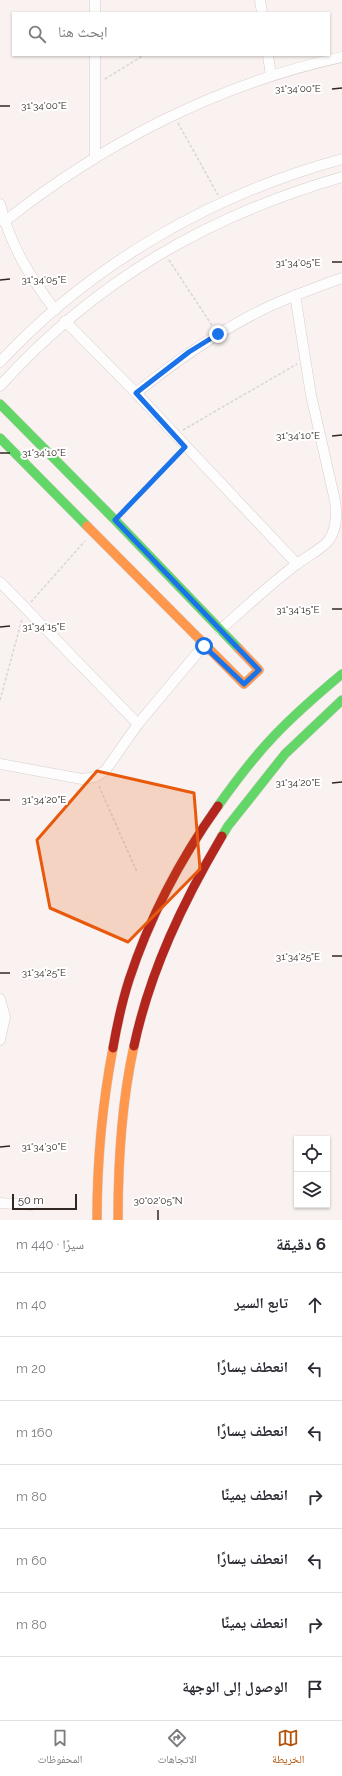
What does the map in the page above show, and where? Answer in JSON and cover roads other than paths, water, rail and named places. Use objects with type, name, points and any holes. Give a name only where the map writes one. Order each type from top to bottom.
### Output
[{"type":"street","points":[[95,0],[95,12]]},
{"type":"street","points":[[260,0],[262,12]]},
{"type":"street","points":[[95,56],[95,157]]},
{"type":"street","points":[[268,56],[271,76]]},
{"type":"street","points":[[4,222],[34,198],[95,157],[174,114],[271,76],[342,57]]},
{"type":"street","points":[[0,362],[55,310],[86,285],[139,249],[187,220],[222,202],[261,186],[300,171],[342,159]]},
{"type":"street","points":[[0,386],[39,345],[65,321],[96,296],[163,251],[233,215],[285,195],[342,177]]},
{"type":"street","points":[[0,204],[4,222],[20,259],[34,283],[55,310]]},
{"type":"street","points":[[136,393],[189,352],[218,334],[295,295],[342,278]]},
{"type":"street","points":[[220,630],[297,564],[317,550],[329,539],[335,527],[337,514],[335,501],[318,431],[295,295]]},
{"type":"street","points":[[65,321],[136,393],[185,447],[297,564]]},
{"type":"street","points":[[0,404],[115,520],[259,670],[244,684],[204,646],[0,438]]},
{"type":"street","points":[[0,582],[138,724]]},
{"type":"street","points":[[0,764],[82,779],[96,776],[109,766],[138,724],[204,646]]},
{"type":"street","points":[[97,1220],[96,1186],[100,1126],[109,1068],[122,1005],[132,972],[161,903],[190,847],[251,764],[276,734],[314,696],[342,674]]},
{"type":"street","points":[[118,1220],[119,1143],[127,1076],[141,1013],[172,929],[198,877],[228,826],[285,754],[342,700]]},
{"type":"street","points":[[0,999],[5,1016],[0,1040]]},
{"type":"street","points":[[0,1203],[32,1205]]}]
